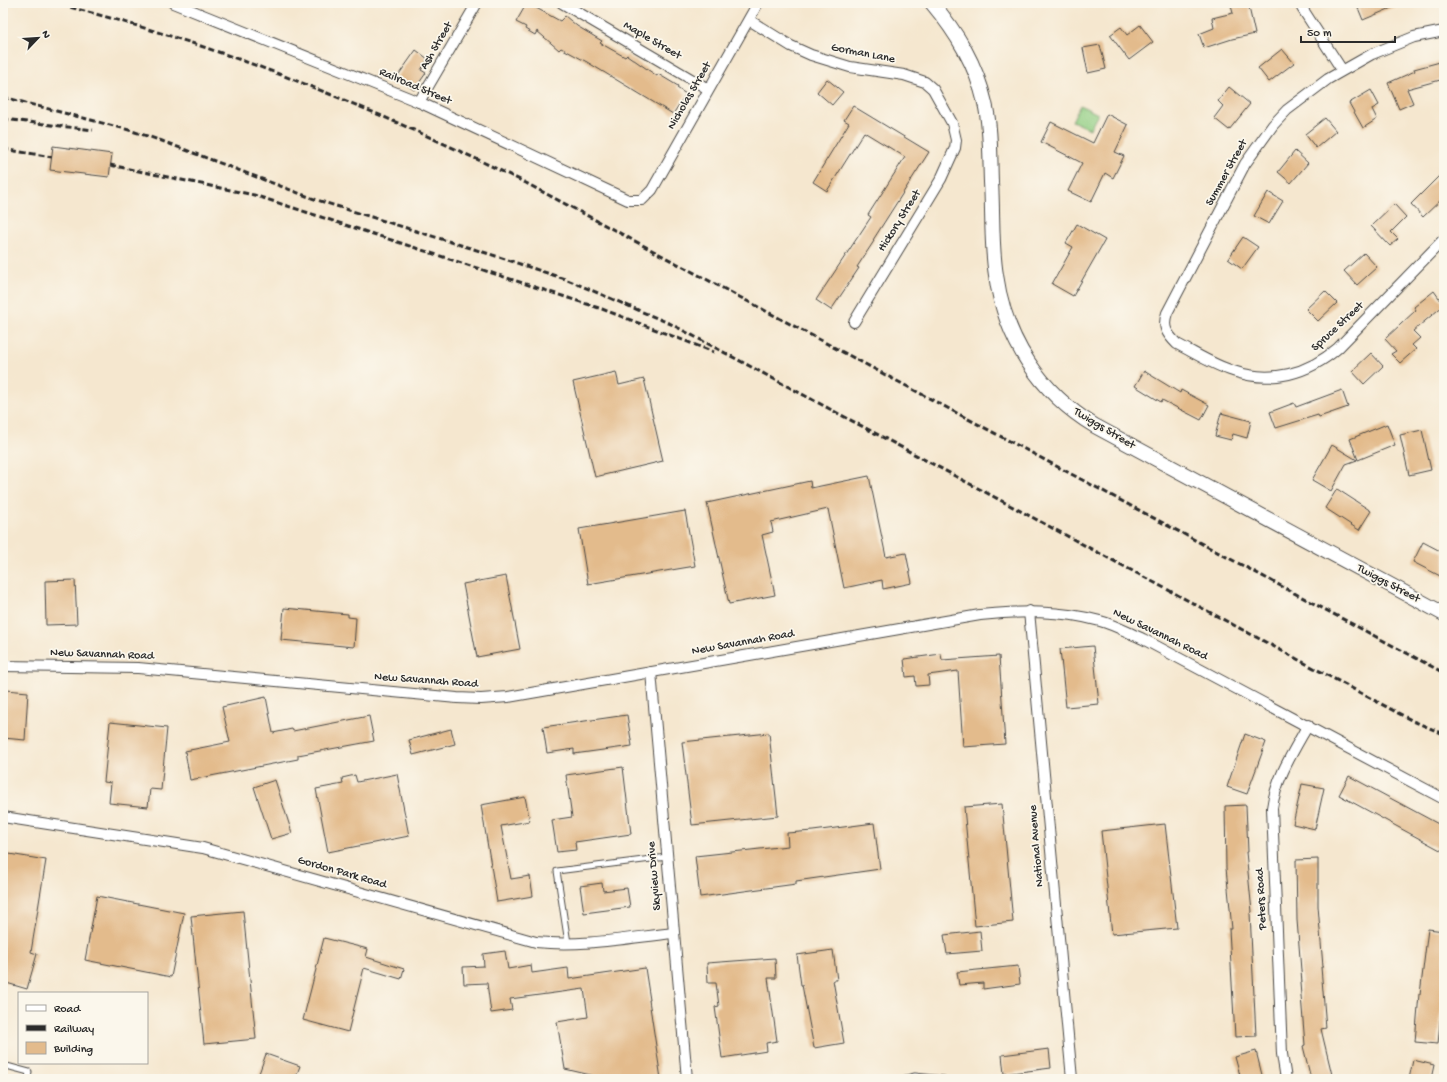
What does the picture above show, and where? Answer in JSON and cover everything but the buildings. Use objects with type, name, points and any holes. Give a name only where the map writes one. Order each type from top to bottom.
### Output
[{"type":"main road","name":"Twiggs Street","points":[[932,3],[946,20],[963,46],[974,68],[985,104],[991,161],[994,259],[998,289],[1012,334],[1019,348],[1039,378],[1057,398],[1082,419],[1444,614]]},
{"type":"street","name":"Railroad Street","points":[[173,3],[419,102],[628,200],[642,200]]},
{"type":"street","name":"Ash Street","points":[[419,102],[477,3]]},
{"type":"street","name":"Maple Street","points":[[562,3],[708,89]]},
{"type":"street","name":"Nicholas Street","points":[[642,200],[652,190],[758,3]]},
{"type":"street","points":[[1302,8],[1342,70]]},
{"type":"street","name":"Gorman Lane","points":[[749,20],[785,42],[811,55],[850,67],[913,77],[925,82],[933,89],[950,116],[954,130]]},
{"type":"street","name":"Summer Street","points":[[1165,328],[1164,324],[1166,312],[1245,164],[1259,143],[1287,110],[1342,70],[1396,43],[1428,33],[1444,30]]},
{"type":"street","name":"Hickory Street","points":[[854,322],[941,179],[955,148],[954,130]]},
{"type":"street","name":"Spruce Street","points":[[1165,328],[1171,338],[1178,344],[1232,371],[1252,375],[1274,376],[1299,372],[1323,360],[1338,348],[1444,239]]},
{"type":"street","name":"New Savannah Road","points":[[3,666],[138,668],[418,695],[481,699],[508,697],[980,615],[1029,611],[1056,612],[1082,616],[1120,629],[1177,656],[1444,799]]},
{"type":"street","name":"National Avenue","points":[[1029,611],[1072,1079]]},
{"type":"street","name":"Skyview Drive","points":[[651,672],[687,1079]]},
{"type":"street","name":"Peters Road","points":[[1286,1079],[1282,1054],[1272,808],[1276,786],[1281,774],[1308,726]]},
{"type":"street","name":"Gordon Park Road","points":[[3,817],[203,848],[518,937],[552,944],[673,933]]},
{"type":"lane","points":[[568,943],[557,871],[667,858]]},
{"type":"lane","points":[[3,1065],[29,1072],[28,1079]]},
{"type":"lane","points":[[902,1079],[915,1076],[944,1079]]},
{"type":"green space","points":[[1080,105],[1098,114],[1090,129],[1072,121]]},
{"type":"railway","points":[[53,3],[175,37],[235,58],[353,104],[469,155],[526,183],[1444,673]]},
{"type":"railway","points":[[3,97],[129,130],[162,141],[317,200],[565,279],[671,324],[1413,721],[1444,734]]},
{"type":"railway","points":[[3,119],[93,130]]},
{"type":"railway","points":[[3,149],[52,157]]},
{"type":"railway","points":[[110,165],[254,195],[602,309],[714,352]]}]
